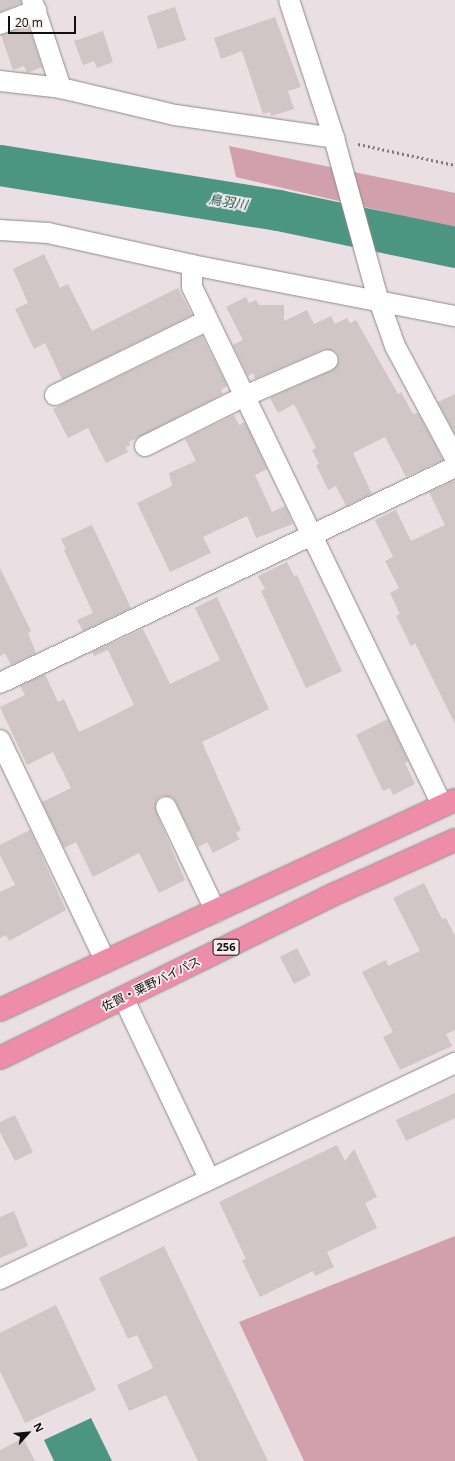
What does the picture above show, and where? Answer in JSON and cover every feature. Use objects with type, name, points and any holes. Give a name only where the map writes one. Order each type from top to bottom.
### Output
[{"type":"highway","points":[[0,1010],[449,804]]},
{"type":"highway","name":"佐賀・粟野バイパス","points":[[0,1058],[328,896],[455,840]]},
{"type":"street","points":[[289,0],[336,146],[378,298],[395,346],[455,458]]},
{"type":"street","points":[[0,24],[34,5],[61,88]]},
{"type":"street","points":[[0,81],[61,88],[175,115],[336,146]]},
{"type":"street","points":[[0,230],[48,233],[192,265],[378,298],[455,316]]},
{"type":"street","points":[[192,265],[192,286],[208,320],[312,536],[449,804]]},
{"type":"street","points":[[55,395],[208,320]]},
{"type":"street","points":[[145,446],[245,396],[328,360]]},
{"type":"street","points":[[0,683],[455,467]]},
{"type":"street","points":[[0,740],[106,962]]},
{"type":"street","points":[[166,807],[216,912]]},
{"type":"street","points":[[123,997],[209,1178]]},
{"type":"street","points":[[0,1279],[209,1178],[455,1063]]},
{"type":"path","points":[[336,146],[455,165]]},
{"type":"shaded area","points":[[229,146],[455,193],[455,228],[236,177]]},
{"type":"shaded area","points":[[455,1236],[455,1461],[304,1461],[239,1322]]},
{"type":"shaded area","points":[[91,1418],[112,1461],[54,1461],[44,1440]]},
{"type":"building","points":[[0,0],[21,0],[21,3],[0,12]]},
{"type":"building","points":[[175,7],[186,40],[158,49],[147,16]]},
{"type":"building","points":[[275,17],[301,87],[288,91],[294,109],[271,116],[270,112],[263,114],[242,51],[221,59],[214,38]]},
{"type":"building","points":[[28,25],[42,67],[27,73],[24,66],[13,70],[1,35]]},
{"type":"building","points":[[103,31],[113,62],[97,68],[94,61],[83,65],[74,41]]},
{"type":"building","points":[[44,254],[60,288],[68,284],[92,331],[178,288],[192,315],[62,379],[45,343],[34,349],[15,309],[28,303],[13,269]]},
{"type":"building","points":[[246,297],[249,303],[256,300],[259,305],[284,305],[284,321],[307,310],[314,324],[331,316],[335,324],[347,318],[350,323],[356,320],[398,394],[401,392],[413,414],[418,413],[443,460],[406,477],[385,437],[353,453],[372,494],[346,506],[336,486],[328,490],[316,465],[319,464],[312,450],[316,448],[294,404],[278,413],[270,398],[333,370],[339,362],[338,355],[335,351],[324,349],[255,379],[253,373],[248,376],[233,345],[243,340],[226,307]]},
{"type":"building","points":[[202,336],[227,386],[221,390],[223,394],[129,442],[131,445],[126,447],[128,452],[106,463],[88,428],[68,438],[53,409]]},
{"type":"building","points":[[455,394],[455,434],[438,402]]},
{"type":"building","points":[[234,415],[239,425],[245,422],[267,469],[255,475],[272,512],[285,506],[293,524],[256,538],[247,516],[203,537],[211,553],[170,572],[137,503],[172,486],[169,473],[196,461],[185,439]]},
{"type":"building","points":[[455,480],[455,724],[415,643],[411,646],[396,616],[400,614],[390,593],[399,588],[385,561],[393,557],[375,520],[396,510],[411,541],[445,525],[429,492]]},
{"type":"building","points":[[92,525],[131,608],[83,631],[77,620],[93,613],[64,550],[66,549],[61,539]]},
{"type":"building","points":[[287,562],[294,576],[297,575],[342,671],[306,688],[261,591],[265,589],[258,576]]},
{"type":"building","points":[[0,568],[31,631],[28,633],[36,653],[11,665],[5,653],[0,656]]},
{"type":"building","points":[[217,597],[269,709],[202,742],[241,830],[236,833],[240,839],[213,853],[207,842],[198,847],[176,802],[172,797],[161,796],[156,801],[156,812],[185,880],[159,893],[139,853],[93,877],[76,842],[64,848],[42,802],[71,788],[53,752],[27,765],[0,707],[25,695],[20,686],[45,674],[58,702],[64,699],[79,732],[134,705],[108,650],[94,656],[92,652],[143,629],[170,684],[220,660],[195,608]]},
{"type":"building","points":[[388,719],[408,761],[405,763],[415,784],[393,795],[390,788],[383,791],[356,735]]},
{"type":"building","points":[[30,830],[66,910],[9,941],[6,935],[0,938],[0,892],[15,885],[0,855],[0,845]]},
{"type":"building","points":[[424,883],[442,919],[446,918],[455,936],[455,1030],[446,1034],[452,1046],[400,1070],[383,1037],[393,1032],[362,972],[386,960],[388,966],[420,951],[393,898]]},
{"type":"building","points":[[297,948],[311,975],[294,984],[280,957]]},
{"type":"building","points":[[455,1093],[455,1118],[406,1141],[396,1120]]},
{"type":"building","points":[[15,1115],[33,1152],[15,1161],[0,1132],[0,1122]]},
{"type":"building","points":[[337,1145],[345,1161],[354,1149],[377,1197],[365,1203],[377,1228],[327,1252],[334,1267],[315,1276],[313,1271],[260,1297],[242,1260],[246,1259],[219,1202]]},
{"type":"building","points":[[14,1211],[28,1246],[0,1258],[0,1217]]},
{"type":"building","points":[[164,1246],[268,1461],[198,1461],[166,1395],[129,1411],[117,1385],[153,1368],[137,1335],[128,1339],[99,1278]]},
{"type":"building","points":[[56,1305],[96,1390],[25,1423],[0,1371],[0,1333]]},
{"type":"building","points":[[23,1438],[35,1461],[0,1461],[0,1450]]},
{"type":"waterway","name":"鳥羽川","points":[[0,165],[278,210],[455,247]]}]
